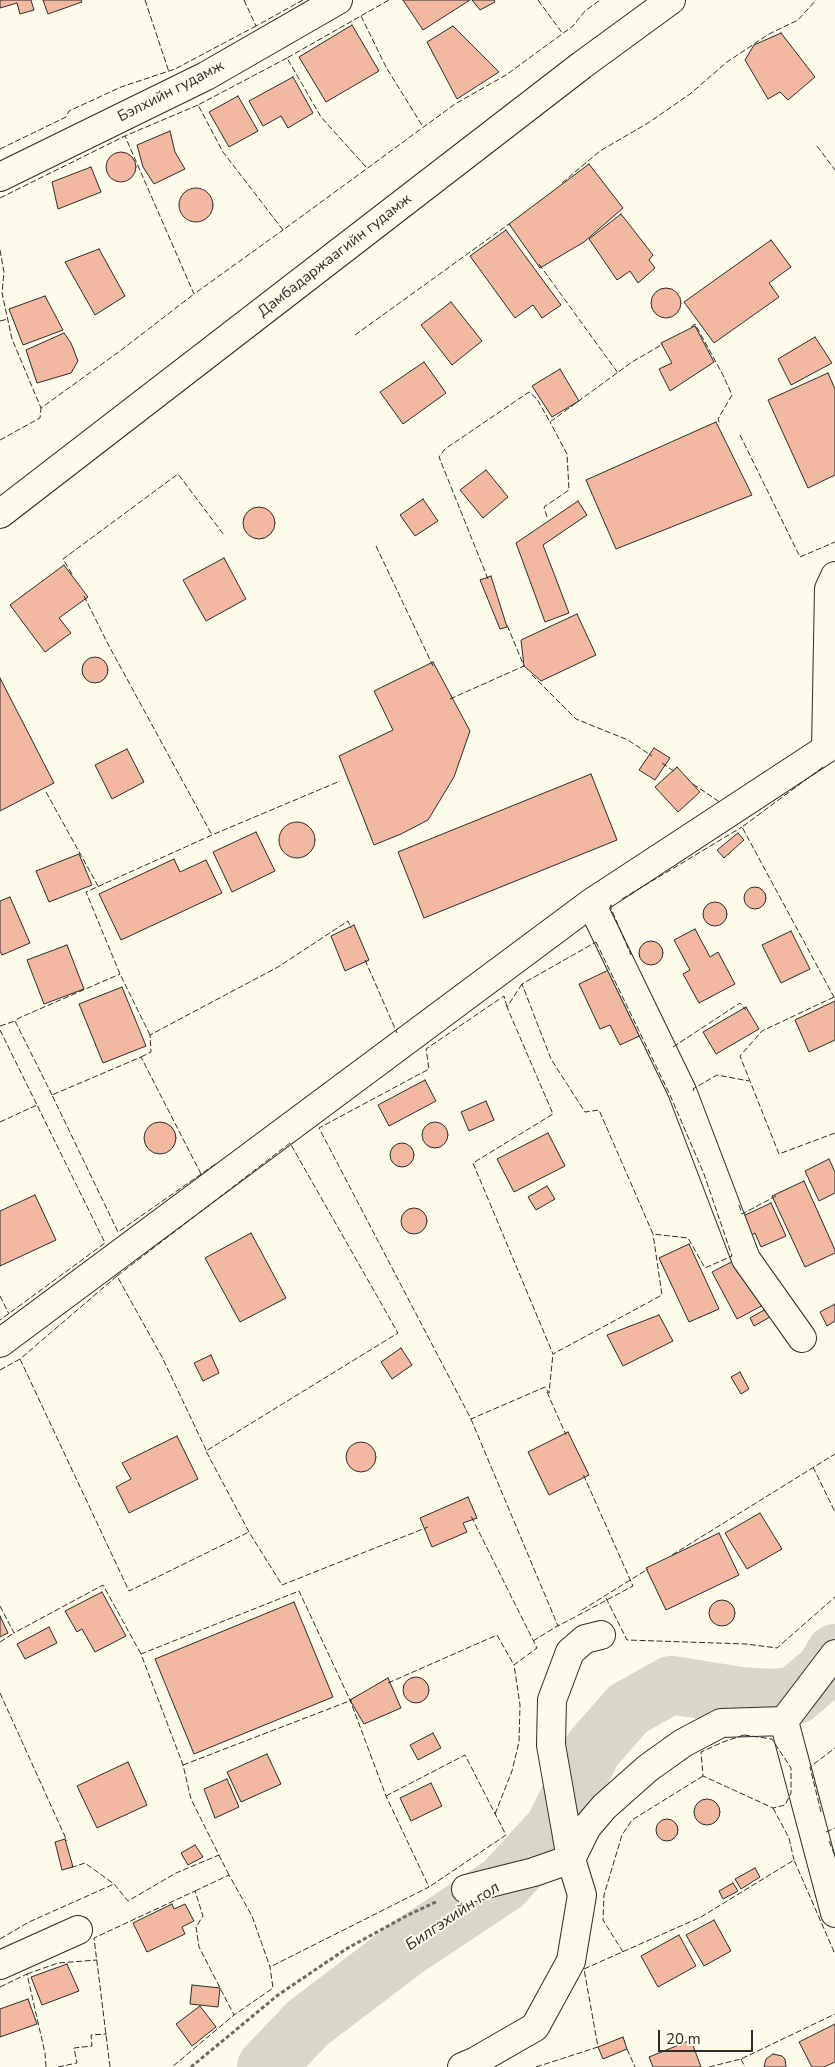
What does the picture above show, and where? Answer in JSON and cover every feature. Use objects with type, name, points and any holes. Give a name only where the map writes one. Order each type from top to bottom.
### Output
[{"type":"street","name":"Бэлхийн гудамж","points":[[0,177],[206,76],[338,0]]},
{"type":"street","name":"Дамбадаржаагийн гудамж","points":[[0,514],[582,65],[671,0]]},
{"type":"street","points":[[0,1343],[591,903],[831,746],[829,589],[835,576]]},
{"type":"street","points":[[591,903],[682,1091],[746,1259],[802,1338]]},
{"type":"street","points":[[462,2067],[476,2061],[534,2027],[571,1961],[582,1895],[569,1847],[550,1745],[552,1700],[570,1652],[585,1640],[602,1635]]},
{"type":"street","points":[[784,1721],[835,1654]]},
{"type":"street","points":[[466,1889],[534,1872],[569,1847],[604,1807],[648,1768],[683,1743],[721,1723],[784,1721]]},
{"type":"street","points":[[784,1721],[835,1913]]},
{"type":"street","points":[[0,1966],[78,1930]]},
{"type":"path","points":[[191,2067],[278,1995],[346,1949],[408,1914],[466,1889]]},
{"type":"building","points":[[0,0],[31,0],[34,10],[20,14],[17,3],[0,8]]},
{"type":"building","points":[[43,0],[81,0],[82,2],[48,14]]},
{"type":"building","points":[[403,0],[470,0],[423,30]]},
{"type":"building","points":[[472,0],[494,0],[495,2],[480,10]]},
{"type":"building","points":[[352,25],[379,71],[326,102],[299,57]]},
{"type":"building","points":[[453,26],[499,72],[457,99],[427,42]]},
{"type":"building","points":[[781,33],[815,77],[788,100],[780,92],[768,99],[745,60],[754,45]]},
{"type":"building","points":[[293,77],[313,113],[288,128],[281,116],[263,126],[249,101]]},
{"type":"building","points":[[238,96],[258,131],[229,147],[209,112]]},
{"type":"building","points":[[170,131],[175,152],[185,169],[154,184],[143,167],[137,145]]},
{"type":"building","points":[[121,152],[131,157],[136,167],[131,177],[121,182],[111,177],[106,167],[111,157]]},
{"type":"building","points":[[589,164],[623,208],[584,242],[540,268],[509,224]]},
{"type":"building","points":[[91,167],[101,192],[58,209],[52,182]]},
{"type":"building","points":[[196,188],[203,189],[208,193],[212,198],[212,212],[208,217],[203,221],[196,222],[189,221],[184,217],[180,212],[179,205],[180,198],[184,193],[189,189]]},
{"type":"building","points":[[621,214],[653,255],[649,260],[655,268],[638,283],[630,271],[617,280],[589,239]]},
{"type":"building","points":[[506,230],[561,305],[542,318],[533,305],[515,318],[470,256]]},
{"type":"building","points":[[771,240],[791,267],[769,283],[779,297],[714,343],[684,302]]},
{"type":"building","points":[[99,249],[125,296],[95,315],[65,262]]},
{"type":"building","points":[[666,288],[677,292],[681,303],[677,314],[666,318],[655,314],[651,303],[655,292]]},
{"type":"building","points":[[45,296],[63,330],[23,345],[9,309]]},
{"type":"building","points":[[451,302],[482,341],[452,365],[421,325]]},
{"type":"building","points":[[695,326],[714,362],[670,391],[659,369],[672,363],[661,343]]},
{"type":"building","points":[[64,333],[71,343],[78,361],[71,373],[37,383],[26,350]]},
{"type":"building","points":[[815,337],[832,363],[791,385],[778,359]]},
{"type":"building","points":[[424,362],[446,393],[403,424],[380,392]]},
{"type":"building","points":[[560,369],[579,401],[552,417],[532,386]]},
{"type":"building","points":[[828,373],[835,389],[835,475],[808,488],[768,400]]},
{"type":"building","points":[[716,422],[752,495],[616,549],[586,480]]},
{"type":"building","points":[[486,470],[508,497],[483,518],[460,490]]},
{"type":"building","points":[[423,499],[438,521],[415,536],[400,515]]},
{"type":"building","points":[[578,501],[587,515],[543,545],[569,613],[545,622],[516,543]]},
{"type":"building","points":[[259,507],[265,508],[270,512],[274,517],[274,529],[270,534],[265,538],[259,539],[253,538],[248,534],[244,529],[243,523],[244,517],[248,512],[253,508]]},
{"type":"building","points":[[224,558],[246,599],[206,621],[183,580]]},
{"type":"building","points":[[64,565],[88,597],[59,618],[71,633],[45,652],[10,605]]},
{"type":"building","points":[[491,576],[507,627],[500,629],[480,580]]},
{"type":"building","points":[[577,614],[596,655],[541,681],[524,666],[521,640]]},
{"type":"building","points":[[95,657],[104,661],[108,670],[104,679],[95,683],[86,679],[82,670],[86,661]]},
{"type":"building","points":[[433,662],[470,731],[454,777],[428,820],[374,845],[339,756],[393,730],[374,691]]},
{"type":"building","points":[[0,678],[54,783],[0,811]]},
{"type":"building","points":[[654,748],[670,758],[655,780],[639,770]]},
{"type":"building","points":[[127,749],[144,782],[112,799],[95,765]]},
{"type":"building","points":[[677,767],[700,792],[678,812],[655,787]]},
{"type":"building","points":[[591,774],[617,840],[424,918],[398,852]]},
{"type":"building","points":[[297,822],[304,823],[310,827],[314,833],[314,847],[310,853],[304,857],[297,858],[290,857],[284,853],[280,847],[279,840],[280,833],[284,827],[290,823]]},
{"type":"building","points":[[256,832],[275,871],[232,892],[213,852]]},
{"type":"building","points":[[738,833],[744,840],[724,858],[717,850]]},
{"type":"building","points":[[79,854],[92,885],[49,902],[36,871]]},
{"type":"building","points":[[174,859],[180,872],[206,860],[222,893],[121,940],[99,894]]},
{"type":"building","points":[[755,887],[763,890],[766,898],[763,906],[755,909],[747,906],[744,898],[747,890]]},
{"type":"building","points":[[10,897],[30,943],[2,955],[0,951],[0,901]]},
{"type":"building","points":[[710,902],[720,902],[727,909],[727,919],[720,926],[710,926],[703,919],[703,909]]},
{"type":"building","points":[[354,925],[369,960],[345,971],[331,936]]},
{"type":"building","points":[[695,929],[710,957],[718,952],[735,984],[699,1003],[683,974],[690,970],[674,940]]},
{"type":"building","points":[[791,931],[810,969],[781,983],[762,945]]},
{"type":"building","points":[[651,941],[659,945],[663,953],[659,961],[651,965],[643,961],[639,953],[643,945]]},
{"type":"building","points":[[67,945],[84,989],[44,1004],[27,960]]},
{"type":"building","points":[[615,967],[646,1033],[620,1045],[610,1025],[600,1029],[579,984]]},
{"type":"building","points":[[122,987],[146,1046],[103,1063],[79,1004]]},
{"type":"building","points":[[835,1001],[835,1040],[809,1052],[795,1020]]},
{"type":"building","points":[[746,1007],[759,1029],[716,1054],[703,1032]]},
{"type":"building","points":[[425,1080],[436,1101],[389,1126],[378,1105]]},
{"type":"building","points":[[486,1101],[494,1120],[469,1131],[461,1112]]},
{"type":"building","points":[[160,1122],[166,1123],[171,1127],[175,1132],[175,1144],[171,1149],[166,1153],[160,1154],[154,1153],[149,1149],[145,1144],[144,1138],[145,1132],[149,1127],[154,1123]]},
{"type":"building","points":[[435,1122],[444,1126],[448,1135],[444,1144],[435,1148],[426,1144],[422,1135],[426,1126]]},
{"type":"building","points":[[548,1133],[565,1166],[514,1192],[497,1159]]},
{"type":"building","points":[[402,1143],[410,1147],[414,1155],[410,1163],[402,1167],[394,1163],[390,1155],[394,1147]]},
{"type":"building","points":[[829,1159],[835,1172],[835,1193],[819,1201],[805,1171]]},
{"type":"building","points":[[804,1181],[835,1250],[835,1253],[805,1267],[772,1196]]},
{"type":"building","points":[[547,1186],[555,1199],[536,1210],[528,1197]]},
{"type":"building","points":[[35,1195],[56,1240],[0,1266],[0,1211]]},
{"type":"building","points":[[771,1203],[786,1236],[761,1247],[755,1233],[750,1236],[741,1217]]},
{"type":"building","points":[[414,1208],[423,1212],[427,1221],[423,1230],[414,1234],[405,1230],[401,1221],[405,1212]]},
{"type":"building","points":[[251,1233],[286,1298],[240,1322],[205,1258]]},
{"type":"building","points":[[689,1244],[719,1309],[689,1322],[659,1258]]},
{"type":"building","points":[[743,1256],[767,1303],[737,1319],[712,1272]]},
{"type":"building","points":[[835,1304],[835,1321],[827,1326],[820,1312]]},
{"type":"building","points":[[766,1309],[770,1317],[754,1326],[750,1318]]},
{"type":"building","points":[[659,1315],[673,1341],[623,1366],[607,1335]]},
{"type":"building","points":[[401,1348],[412,1365],[392,1379],[381,1362]]},
{"type":"building","points":[[211,1355],[219,1373],[203,1381],[194,1363]]},
{"type":"building","points":[[740,1372],[749,1389],[741,1394],[731,1377]]},
{"type":"building","points":[[568,1432],[589,1475],[549,1495],[528,1452]]},
{"type":"building","points":[[177,1436],[198,1479],[129,1513],[116,1487],[131,1479],[122,1463]]},
{"type":"building","points":[[361,1442],[372,1446],[376,1457],[372,1468],[361,1472],[350,1468],[346,1457],[350,1446]]},
{"type":"building","points":[[468,1497],[477,1518],[463,1523],[467,1532],[432,1547],[420,1518]]},
{"type":"building","points":[[760,1513],[782,1549],[747,1569],[725,1533]]},
{"type":"building","points":[[719,1533],[739,1575],[666,1610],[646,1568]]},
{"type":"building","points":[[102,1592],[126,1636],[95,1652],[82,1629],[77,1632],[65,1611]]},
{"type":"building","points":[[722,1600],[731,1604],[735,1613],[731,1622],[722,1626],[713,1622],[709,1613],[713,1604]]},
{"type":"building","points":[[294,1602],[333,1697],[194,1754],[155,1659]]},
{"type":"building","points":[[0,1616],[8,1633],[0,1637]]},
{"type":"building","points":[[49,1627],[57,1643],[25,1659],[17,1644]]},
{"type":"building","points":[[416,1677],[425,1681],[429,1690],[425,1699],[416,1703],[407,1699],[403,1690],[407,1681]]},
{"type":"building","points":[[388,1678],[401,1708],[364,1724],[350,1700]]},
{"type":"building","points":[[433,1733],[441,1748],[418,1760],[410,1745]]},
{"type":"building","points":[[267,1754],[281,1784],[241,1802],[227,1772]]},
{"type":"building","points":[[128,1762],[147,1805],[97,1828],[77,1786]]},
{"type":"building","points":[[227,1779],[239,1807],[215,1818],[204,1789]]},
{"type":"building","points":[[431,1783],[442,1806],[411,1821],[400,1798]]},
{"type":"building","points":[[707,1799],[716,1803],[720,1812],[716,1821],[707,1825],[698,1821],[694,1812],[698,1803]]},
{"type":"building","points":[[667,1819],[675,1822],[678,1830],[675,1838],[667,1841],[659,1838],[656,1830],[659,1822]]},
{"type":"building","points":[[65,1839],[73,1867],[62,1870],[55,1842]]},
{"type":"building","points":[[195,1845],[203,1857],[188,1865],[181,1853]]},
{"type":"building","points":[[755,1868],[760,1877],[741,1889],[735,1879]]},
{"type":"building","points":[[733,1883],[738,1891],[723,1899],[719,1891]]},
{"type":"building","points":[[172,1904],[174,1909],[185,1904],[194,1921],[182,1927],[185,1934],[147,1952],[133,1923]]},
{"type":"building","points":[[714,1920],[731,1951],[704,1966],[686,1935]]},
{"type":"building","points":[[679,1935],[696,1966],[658,1987],[641,1956]]},
{"type":"building","points":[[67,1964],[79,1991],[42,2005],[31,1977]]},
{"type":"building","points":[[192,1985],[220,1988],[218,2007],[190,2004]]},
{"type":"building","points":[[28,1999],[37,2024],[0,2037],[0,2009]]},
{"type":"building","points":[[200,2006],[216,2027],[192,2046],[176,2024]]},
{"type":"building","points":[[835,2024],[835,2062],[824,2067],[812,2067],[799,2042]]},
{"type":"building","points":[[623,2037],[627,2049],[603,2059],[598,2047]]},
{"type":"building","points":[[691,2040],[701,2067],[653,2067],[649,2057]]},
{"type":"building","points":[[773,2054],[782,2056],[785,2059],[786,2067],[764,2067],[766,2059]]},
{"type":"waterway","name":"Билгэхийн гол","points":[[266,2067],[308,2023],[408,1947],[503,1884],[554,1828],[593,1749],[628,1709],[671,1685],[740,1696],[773,1698],[796,1695],[825,1670],[835,1653]]},
{"type":"fence","points":[[145,0],[169,72]]},
{"type":"fence","points":[[244,0],[256,26],[303,0]]},
{"type":"fence","points":[[366,167],[321,117],[287,58],[389,0]]},
{"type":"fence","points":[[538,0],[563,34]]},
{"type":"fence","points":[[287,58],[198,105],[223,152],[283,230],[455,104],[506,75],[573,26],[585,11],[600,0]]},
{"type":"fence","points":[[562,183],[600,151],[648,123],[690,94],[727,62],[769,34],[798,20],[816,0]]},
{"type":"fence","points":[[361,16],[386,67],[423,127]]},
{"type":"fence","points":[[0,149],[66,117],[69,111],[121,87],[175,69],[256,26]]},
{"type":"fence","points":[[198,105],[125,136],[194,294],[283,230]]},
{"type":"fence","points":[[0,198],[125,136]]},
{"type":"fence","points":[[817,146],[835,170]]},
{"type":"fence","points":[[355,335],[509,224],[511,226]]},
{"type":"fence","points":[[0,250],[4,272],[2,293],[12,339],[41,408],[194,294]]},
{"type":"fence","points":[[539,264],[618,373]]},
{"type":"fence","points":[[0,321],[8,319]]},
{"type":"fence","points":[[691,327],[695,324],[732,395],[718,419],[720,425]]},
{"type":"fence","points":[[488,579],[439,457],[445,449],[529,392],[537,399],[550,422],[632,362],[663,344]]},
{"type":"fence","points":[[0,440],[40,418],[41,408]]},
{"type":"fence","points":[[547,517],[544,507],[569,490],[567,454],[550,422]]},
{"type":"fence","points":[[740,435],[800,557],[835,542]]},
{"type":"fence","points":[[72,574],[63,559],[178,474],[224,535]]},
{"type":"fence","points":[[376,546],[433,666]]},
{"type":"fence","points":[[84,596],[109,646],[212,835]]},
{"type":"fence","points":[[450,699],[524,666],[507,625]]},
{"type":"fence","points":[[532,675],[576,719],[628,740],[652,756]]},
{"type":"fence","points":[[662,763],[675,772]]},
{"type":"fence","points":[[823,767],[742,827],[835,999]]},
{"type":"fence","points":[[150,1035],[120,974],[86,892],[212,835],[340,781]]},
{"type":"fence","points":[[693,784],[721,803]]},
{"type":"fence","points":[[46,792],[98,886]]},
{"type":"fence","points":[[622,899],[742,827]]},
{"type":"fence","points":[[612,905],[610,906],[631,955]]},
{"type":"fence","points":[[141,1057],[151,1052],[150,1035],[278,967],[348,921],[351,928]]},
{"type":"fence","points":[[596,942],[670,1095],[704,1174],[732,1256],[705,1268],[688,1238],[653,1234],[599,1110],[585,1112],[551,1059],[522,984],[596,942]]},
{"type":"fence","points":[[365,960],[397,1033]]},
{"type":"fence","points":[[52,1095],[15,1021],[120,974]]},
{"type":"fence","points":[[522,984],[507,1007],[553,1114],[473,1163],[553,1354],[662,1295],[653,1234]]},
{"type":"fence","points":[[507,1007],[504,996],[426,1049],[429,1069],[319,1128],[471,1419],[545,1387],[549,1393],[553,1354]]},
{"type":"fence","points":[[834,997],[762,1031],[740,1056],[779,1154],[835,1133]]},
{"type":"fence","points":[[673,1047],[740,1003],[746,1010]]},
{"type":"fence","points":[[0,1026],[15,1021]]},
{"type":"fence","points":[[0,1030],[105,1243],[0,1320]]},
{"type":"fence","points":[[201,1174],[141,1057],[52,1095],[118,1232],[217,1163]]},
{"type":"fence","points":[[694,1091],[693,1089],[717,1075],[749,1081]]},
{"type":"fence","points":[[0,1122],[37,1105]]},
{"type":"fence","points":[[117,1276],[290,1143],[398,1333],[206,1451],[249,1532],[282,1585],[428,1527]]},
{"type":"fence","points":[[739,1205],[742,1214],[776,1196]]},
{"type":"fence","points":[[0,1370],[20,1359],[117,1276],[162,1357],[207,1452]]},
{"type":"fence","points":[[0,1296],[9,1314]]},
{"type":"fence","points":[[20,1359],[129,1591],[249,1532]]},
{"type":"fence","points":[[547,1392],[566,1435]]},
{"type":"fence","points":[[471,1419],[558,1626],[633,1586],[583,1474]]},
{"type":"fence","points":[[672,1555],[835,1454]]},
{"type":"fence","points":[[813,1467],[835,1512]]},
{"type":"fence","points":[[388,1683],[497,1635],[514,1665],[537,1648],[471,1516]]},
{"type":"fence","points":[[582,1610],[648,1569]]},
{"type":"fence","points":[[0,1606],[14,1633],[103,1585],[141,1654]]},
{"type":"fence","points":[[229,1875],[191,1799],[183,1765],[141,1654],[299,1591],[350,1700],[386,1796],[429,1887],[270,1967]]},
{"type":"fence","points":[[606,1598],[627,1640],[746,1644],[777,1648],[835,1597]]},
{"type":"fence","points":[[533,1641],[559,1625]]},
{"type":"fence","points":[[0,1642],[14,1633]]},
{"type":"fence","points":[[495,1814],[512,1771],[519,1742],[520,1705],[514,1665]]},
{"type":"fence","points":[[0,1693],[67,1841]]},
{"type":"fence","points":[[183,1765],[352,1700]]},
{"type":"fence","points":[[744,1735],[772,1739],[791,1768],[791,1793],[785,1805],[773,1808],[703,1776],[701,1752],[744,1735]]},
{"type":"fence","points":[[821,1812],[810,1767],[835,1748]]},
{"type":"fence","points":[[386,1796],[465,1755],[506,1835],[429,1887]]},
{"type":"fence","points":[[623,1952],[603,1920],[604,1895],[622,1835],[632,1820],[703,1776]]},
{"type":"fence","points":[[773,1808],[789,1838],[794,1860]]},
{"type":"fence","points":[[826,1832],[835,1828]]},
{"type":"fence","points":[[829,1841],[835,1856]]},
{"type":"fence","points":[[72,1865],[73,1867],[85,1863],[114,1884],[128,1901],[176,1873],[219,1855]]},
{"type":"fence","points":[[536,2067],[598,2047],[584,1969],[701,1917],[794,1860],[835,1954]]},
{"type":"fence","points":[[195,1891],[229,1875],[252,1916],[270,1967],[273,1988],[234,2015]]},
{"type":"fence","points":[[0,1939],[29,1922],[114,1884]]},
{"type":"fence","points":[[110,2067],[94,1938],[195,1891],[203,1916],[196,1927],[199,1947],[234,2015],[172,2067]]},
{"type":"fence","points":[[27,1974],[58,1963],[97,1960]]},
{"type":"fence","points":[[0,1987],[27,1974],[45,2053],[46,2067]]},
{"type":"fence","points":[[709,2067],[741,2059],[835,2014]]},
{"type":"fence","points":[[58,2067],[77,2063],[74,2048],[92,2046],[91,2035],[107,2034]]},
{"type":"fence","points":[[627,2049],[635,2067]]},
{"type":"fence","points":[[741,2059],[745,2067]]}]
